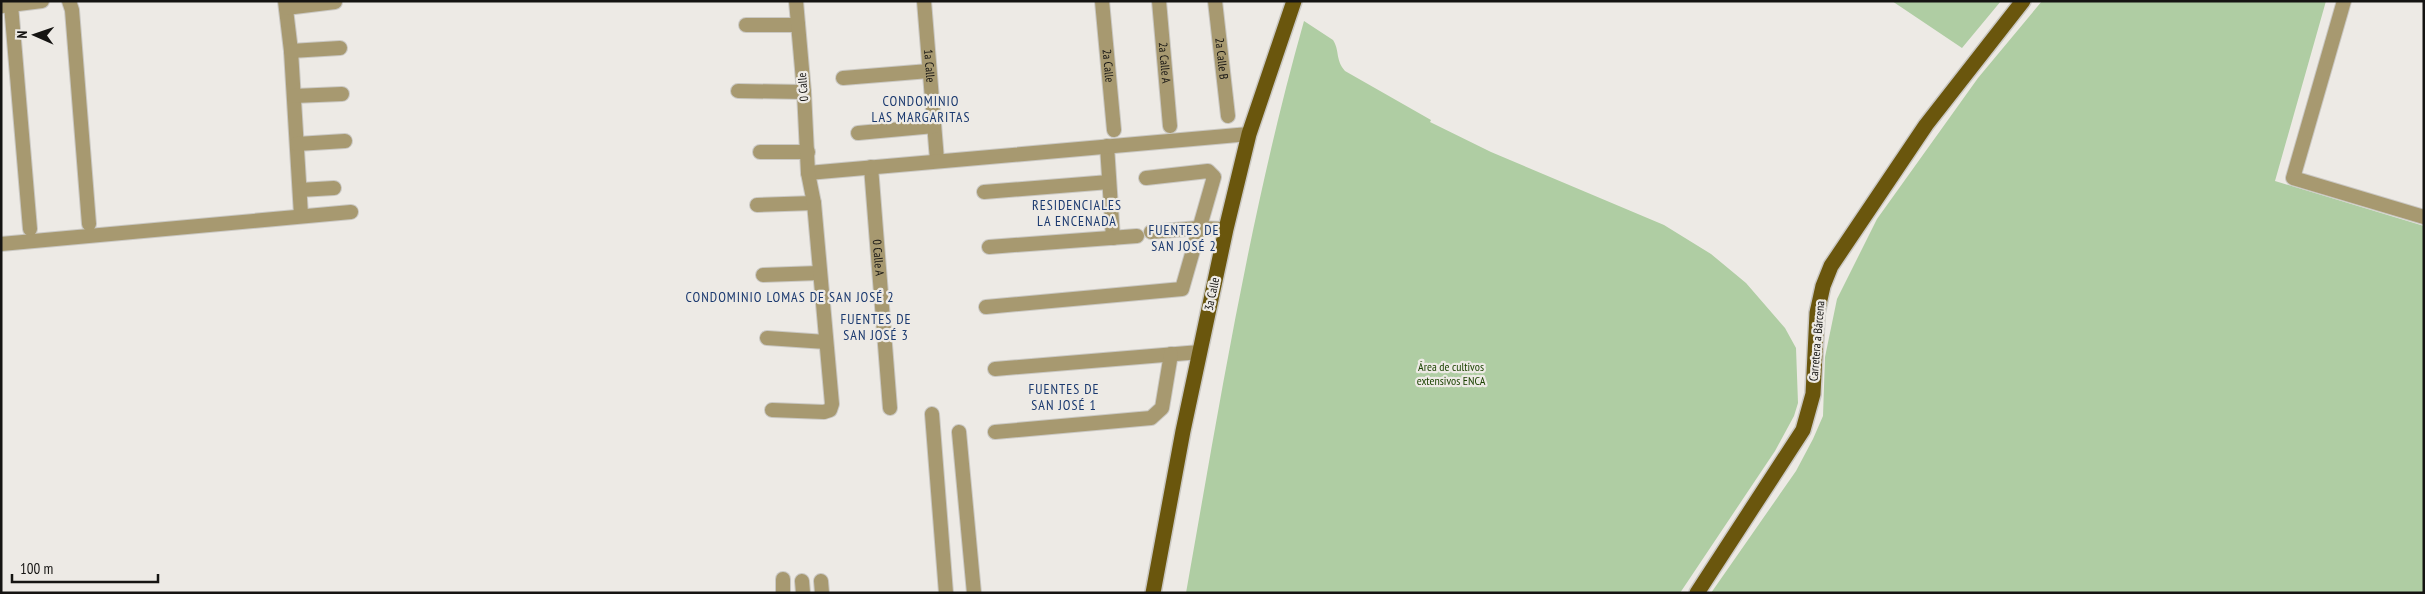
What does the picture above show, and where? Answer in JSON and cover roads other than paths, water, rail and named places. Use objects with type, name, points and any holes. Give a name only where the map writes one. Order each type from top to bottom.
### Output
[{"type":"main road","name":"3a Calle","points":[[1153,593],[1226,229],[1249,134],[1294,1]]},
{"type":"main road","name":"Carretera a Bárcena","points":[[1697,593],[1803,430],[1813,394],[1817,313],[1823,286],[1831,266],[1926,125],[2023,1]]},
{"type":"street","points":[[30,229],[6,5],[42,1]]},
{"type":"street","points":[[69,1],[89,224]]},
{"type":"street","name":"0 Calle","points":[[772,410],[824,412],[830,410],[832,404],[814,203],[808,173],[804,92],[796,1]]},
{"type":"street","name":"1a Calle","points":[[924,1],[937,160]]},
{"type":"street","name":"2a Calle","points":[[1102,1],[1114,130]]},
{"type":"street","name":"2a Calle A","points":[[1158,1],[1170,126]]},
{"type":"street","name":"2a Calle B","points":[[1215,1],[1228,116]]},
{"type":"street","points":[[2344,1],[2293,178],[2424,217]]},
{"type":"street","points":[[302,215],[286,5],[335,2]]},
{"type":"street","points":[[746,25],[798,25]]},
{"type":"street","points":[[291,51],[340,48]]},
{"type":"street","points":[[843,78],[929,71]]},
{"type":"street","points":[[738,91],[804,92]]},
{"type":"street","points":[[294,96],[342,94]]},
{"type":"street","points":[[858,133],[934,126]]},
{"type":"street","points":[[808,173],[937,160],[1249,134]]},
{"type":"street","points":[[297,144],[345,141]]},
{"type":"street","points":[[1107,146],[1113,238]]},
{"type":"street","points":[[760,152],[808,152]]},
{"type":"street","name":"0 Calle A","points":[[871,167],[890,408]]},
{"type":"street","points":[[986,307],[1182,289],[1214,177],[1208,171],[1146,178]]},
{"type":"street","points":[[984,192],[1109,182]]},
{"type":"street","points":[[300,190],[334,188]]},
{"type":"street","points":[[758,205],[814,203]]},
{"type":"street","points":[[1,244],[91,234],[351,212]]},
{"type":"street","points":[[1152,232],[1198,228],[1226,229]]},
{"type":"street","points":[[989,247],[1137,236]]},
{"type":"street","points":[[763,276],[819,273]]},
{"type":"street","points":[[767,338],[826,342]]},
{"type":"street","points":[[995,370],[1200,352]]},
{"type":"street","points":[[995,432],[1151,418],[1162,408],[1171,354]]},
{"type":"street","points":[[932,414],[946,593]]},
{"type":"street","points":[[959,432],[974,593]]},
{"type":"district","name":"CONDOMINIO LAS MARGARITAS","points":[[921,109]]},
{"type":"district","name":"RESIDENCIALES LA ENCENADA","points":[[1077,214]]},
{"type":"district","name":"FUENTES DE SAN JOSÉ 2","points":[[1184,238]]},
{"type":"district","name":"CONDOMINIO LOMAS DE SAN JOSÉ 2","points":[[790,297]]},
{"type":"district","name":"FUENTES DE SAN JOSÉ 3","points":[[876,328]]},
{"type":"district","name":"FUENTES DE SAN JOSÉ 1","points":[[1064,398]]},
{"type":"park label","name":"Área de cultivos extensivos ENCA","points":[[1451,374]]}]
